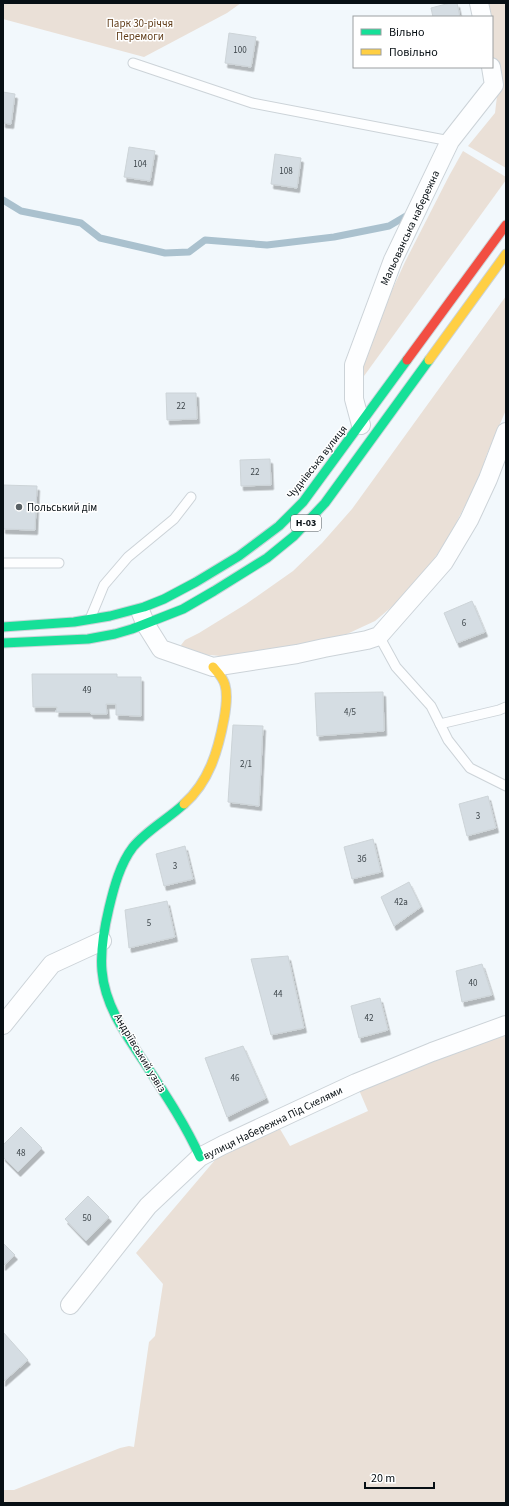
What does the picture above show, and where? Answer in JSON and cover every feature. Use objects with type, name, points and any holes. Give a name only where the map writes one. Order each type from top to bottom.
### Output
[{"type":"main road","name":"Чуднівська вулиця","points":[[3,643],[71,640],[114,634],[143,617],[178,592],[231,562],[270,534],[302,503],[361,425],[506,225]]},
{"type":"main road","name":"Чуднівська вулиця","points":[[3,627],[58,625],[116,615],[143,617],[186,607],[230,582],[273,554],[299,531],[325,502],[506,254]]},
{"type":"main road","name":"Андріївський узвіз","points":[[200,1157],[189,1132],[116,1016],[106,990],[102,972],[102,941],[113,894],[123,864],[136,842],[186,803],[200,789],[210,771],[220,740],[227,703],[224,681],[213,667]]},
{"type":"street","points":[[479,3],[482,16]]},
{"type":"street","name":"Мальованська набережна","points":[[361,425],[354,399],[354,365],[393,260],[450,141],[494,85],[491,68]]},
{"type":"street","points":[[143,617],[160,649],[213,667],[297,654],[367,640],[379,636],[448,556],[469,520],[488,479],[506,432]]},
{"type":"street","points":[[3,1025],[52,964],[102,941]]},
{"type":"street","name":"вулиця Набережна Під Скелями","points":[[70,1305],[148,1206],[200,1157],[356,1083],[432,1052],[506,1026]]},
{"type":"lane","points":[[133,63],[252,103],[450,141]]},
{"type":"lane","points":[[89,620],[104,585],[128,557],[174,519],[191,497]]},
{"type":"lane","points":[[3,563],[59,563]]},
{"type":"lane","points":[[379,636],[396,667],[431,706],[448,740],[470,768],[506,786]]},
{"type":"lane","points":[[440,724],[506,707]]},
{"type":"green space","name":"Парк 30-річчя Перемоги","points":[[3,3],[241,3],[227,13],[144,57],[3,19]]},
{"type":"green space","points":[[480,3],[506,3],[506,168],[468,146],[495,113],[497,96],[492,68],[493,16],[482,16]]},
{"type":"green space","points":[[463,151],[506,177],[506,180],[364,376],[360,373],[373,332],[405,262]]},
{"type":"green space","points":[[506,296],[506,410],[487,454],[478,480],[451,533],[429,567],[400,600],[375,621],[347,634],[257,653],[220,656],[190,653],[183,649],[181,645],[185,640],[246,604],[293,571],[322,543],[352,509]]},
{"type":"green space","points":[[506,1033],[506,1503],[3,1503],[3,1490],[14,1490],[120,1448],[129,1446],[134,1447],[149,1342],[155,1336],[163,1284],[136,1253],[215,1160],[232,1149],[280,1129],[290,1146],[368,1111],[359,1090]]},
{"type":"building","points":[[450,3],[457,3],[460,16],[433,16],[431,8]]},
{"type":"building","points":[[229,33],[256,37],[251,67],[225,63]]},
{"type":"building","points":[[3,92],[15,94],[11,124],[3,123]]},
{"type":"building","points":[[129,147],[155,151],[150,181],[124,177]]},
{"type":"building","points":[[275,154],[301,158],[297,188],[271,184]]},
{"type":"building","points":[[166,393],[196,393],[197,419],[167,420]]},
{"type":"building","points":[[270,459],[271,485],[241,486],[240,460]]},
{"type":"building","name":"Польський дім","points":[[3,485],[37,486],[35,530],[3,529]]},
{"type":"building","points":[[472,601],[485,632],[457,643],[444,613]]},
{"type":"building","points":[[32,674],[117,674],[117,677],[141,677],[141,716],[116,715],[116,704],[106,704],[107,714],[91,714],[90,712],[56,712],[57,707],[33,707]]},
{"type":"building","points":[[383,692],[384,731],[317,736],[315,693]]},
{"type":"building","points":[[233,725],[263,726],[259,806],[228,802]]},
{"type":"building","points":[[488,796],[496,828],[467,836],[459,804]]},
{"type":"building","points":[[373,839],[381,872],[352,879],[344,847]]},
{"type":"building","points":[[185,846],[193,879],[164,886],[156,854]]},
{"type":"building","points":[[409,882],[421,907],[394,926],[381,897]]},
{"type":"building","points":[[167,901],[175,937],[129,948],[125,910]]},
{"type":"building","points":[[288,956],[304,1028],[271,1035],[251,959]]},
{"type":"building","points":[[482,964],[492,995],[462,1002],[456,971]]},
{"type":"building","points":[[380,998],[388,1030],[359,1038],[351,1006]]},
{"type":"building","points":[[243,1046],[266,1098],[227,1117],[205,1058]]},
{"type":"building","points":[[21,1127],[42,1148],[18,1172],[3,1157],[3,1145]]},
{"type":"building","points":[[88,1196],[109,1217],[86,1241],[65,1219]]},
{"type":"building","points":[[3,1243],[15,1255],[3,1266]]},
{"type":"building","points":[[3,1332],[28,1360],[3,1382]]},
{"type":"waterway","points":[[3,200],[21,211],[81,223],[100,238],[165,253],[189,252],[205,240],[267,245],[334,237],[389,226],[406,216]]},
{"type":"traffic: fast","points":[[3,627],[74,622],[110,616],[144,607],[164,599],[196,582],[239,556],[279,526],[303,502],[407,360]]},
{"type":"traffic: fast","points":[[3,643],[88,639],[132,629],[183,609],[267,558],[294,536],[325,503],[429,360]]},
{"type":"traffic: fast","points":[[184,804],[139,841],[124,861],[115,884],[107,916],[103,940],[102,971],[108,998],[119,1022],[176,1112],[200,1157]]},
{"type":"traffic: slow","points":[[429,360],[506,254]]},
{"type":"traffic: slow","points":[[184,804],[193,795],[206,776],[222,731],[227,697],[226,689],[222,677],[213,667]]},
{"type":"traffic: jam","points":[[407,360],[506,225]]},
{"type":"place","name":"Польський дім","points":[[19,507]]}]
